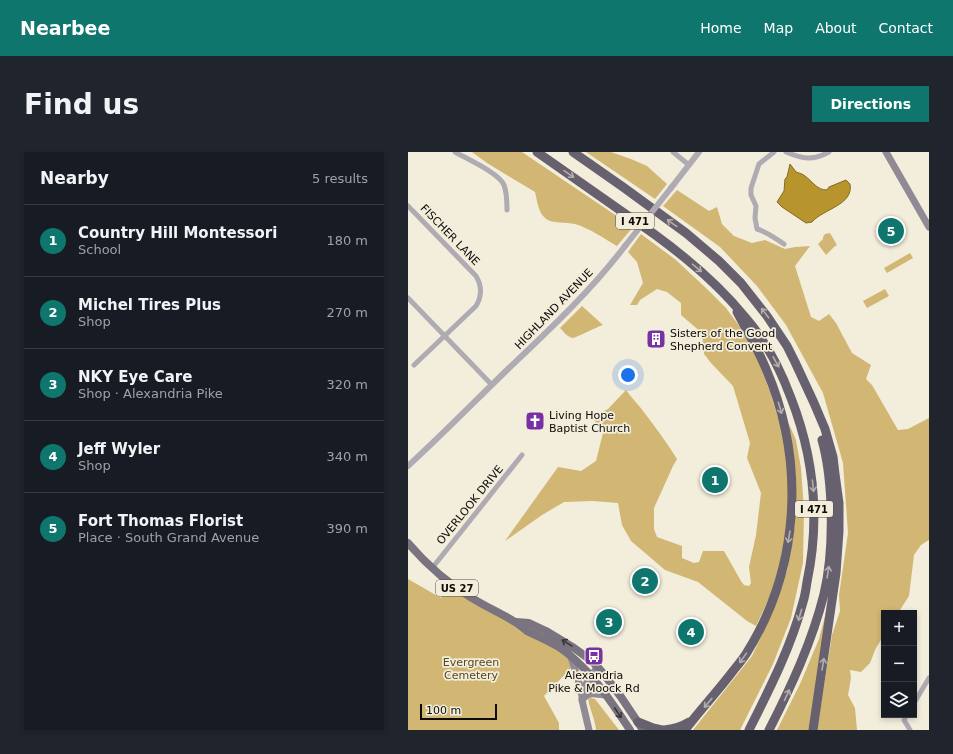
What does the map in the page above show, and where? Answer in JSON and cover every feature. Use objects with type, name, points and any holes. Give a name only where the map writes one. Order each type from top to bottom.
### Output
[{"type":"highway","name":"I 471","points":[[537,152],[672,248],[700,270],[728,297],[746,317],[778,366],[795,409],[804,436],[814,498],[811,564],[804,600],[796,627],[772,683],[749,730]]},
{"type":"highway","name":"I 471","points":[[573,152],[624,187],[686,233],[705,248],[730,272],[752,296],[777,330],[805,383],[824,448],[830,485],[832,528],[830,560],[824,594],[803,659],[770,730]]},
{"type":"highway","points":[[685,730],[720,689],[745,655],[764,621],[780,580],[791,521],[792,487],[790,462],[785,428],[779,406],[766,368],[728,297]]},
{"type":"highway","points":[[805,383],[830,443],[839,503],[836,573],[813,730]]},
{"type":"highway","points":[[638,722],[663,730],[674,729],[684,725],[696,717]]},
{"type":"main road","points":[[886,152],[929,227]]},
{"type":"main road","name":"US 27","points":[[408,543],[450,583],[471,598],[560,647],[592,677],[630,730]]},
{"type":"main road","name":"US 27","points":[[514,622],[529,623],[560,639],[592,661],[622,697],[643,730]]},
{"type":"main road","points":[[571,657],[578,677],[589,730]]},
{"type":"main road","points":[[582,700],[584,688],[592,677],[600,670]]},
{"type":"main road","points":[[582,700],[589,694],[594,693],[606,695]]},
{"type":"street","points":[[455,152],[499,179],[504,185],[506,192],[507,210]]},
{"type":"street","points":[[673,152],[689,165]]},
{"type":"street","name":"HIGHLAND AVENUE","points":[[408,466],[522,357],[583,296],[625,246],[699,152]]},
{"type":"street","points":[[774,152],[759,164],[750,191],[756,206],[755,218],[757,230],[764,231],[784,244]]},
{"type":"street","points":[[786,152],[800,157],[812,158],[819,157],[829,152]]},
{"type":"street","name":"FISCHER LANE","points":[[408,206],[473,272],[479,282],[481,291],[480,298],[477,303],[414,365]]},
{"type":"street","points":[[408,298],[468,362],[492,385]]},
{"type":"street","name":"OVERLOOK DRIVE","points":[[433,567],[522,455]]},
{"type":"street","points":[[917,698],[929,678]]},
{"type":"street","points":[[906,718],[910,730]]},
{"type":"green space","points":[[472,152],[522,152],[633,227],[617,246],[586,228],[575,224],[548,220],[541,213],[535,192],[487,163]]},
{"type":"green space","points":[[586,152],[611,152],[631,159],[647,166],[667,184],[655,199]]},
{"type":"green space","points":[[677,190],[709,211],[717,207],[722,224],[734,236],[752,243],[765,240],[785,249],[810,246],[795,266],[811,317],[819,321],[829,314],[836,323],[852,353],[871,365],[866,379],[872,385],[898,430],[908,429],[929,418],[929,540],[921,545],[914,555],[909,596],[900,610],[881,610],[881,640],[870,663],[861,672],[850,670],[851,678],[848,695],[855,708],[857,730],[817,730],[832,635],[840,611],[839,595],[848,533],[843,463],[823,393],[786,325],[757,286],[720,247],[663,206]]},
{"type":"green space","points":[[830,233],[837,245],[826,255],[818,244],[823,239],[825,234]]},
{"type":"green space","points":[[641,234],[676,260],[708,290],[726,308],[740,327],[759,363],[783,434],[789,487],[787,527],[779,568],[770,596],[756,626],[747,621],[698,582],[665,570],[631,541],[622,525],[618,503],[593,501],[564,502],[542,515],[505,541],[558,467],[581,471],[596,461],[603,433],[592,417],[608,409],[626,390],[655,426],[677,459],[654,508],[654,529],[657,537],[682,546],[682,558],[694,563],[699,562],[703,551],[724,551],[744,585],[749,586],[751,583],[749,567],[756,535],[761,493],[747,458],[750,443],[733,386],[704,354],[702,333],[681,315],[681,303],[667,292],[657,289],[640,300],[637,305],[630,305],[643,283],[637,262],[628,252]]},
{"type":"green space","points":[[910,253],[913,258],[887,273],[884,268]]},
{"type":"green space","points":[[885,289],[889,296],[867,308],[863,301]]},
{"type":"green space","points":[[582,306],[603,325],[573,338],[560,328]]},
{"type":"green space","points":[[789,424],[796,440],[801,468],[804,510],[803,563],[791,618],[773,664],[740,730],[693,730],[752,656],[768,622],[787,571],[795,525],[796,476]]},
{"type":"green space","name":"Evergreen Cemetery","points":[[408,579],[441,598],[450,583],[571,657],[573,666],[544,696],[559,723],[559,730],[408,730]]},
{"type":"green space","points":[[830,597],[810,730],[777,730],[800,684],[819,639]]},
{"type":"green space","points":[[588,699],[595,699],[619,730],[596,730]]},
{"type":"shaded area","points":[[790,164],[796,172],[804,175],[820,189],[827,190],[829,187],[846,180],[850,184],[850,191],[847,197],[843,202],[817,217],[812,222],[806,223],[777,202],[784,191],[785,179],[787,177]]},
{"type":"place","name":"Fort Thomas Florist","points":[[891,231]]},
{"type":"place","name":"Sisters of the Good Shepherd Convent","points":[[656,339]]},
{"type":"place","name":"Living Hope Baptist Church","points":[[535,421]]},
{"type":"place","name":"Country Hill Montessori","points":[[715,480]]},
{"type":"place","name":"Michel Tires Plus","points":[[645,581]]},
{"type":"place","name":"NKY Eye Care","points":[[609,622]]},
{"type":"place","name":"Jeff Wyler","points":[[691,632]]},
{"type":"place","name":"Alexandria Pike & Moock Rd","points":[[594,656]]}]
